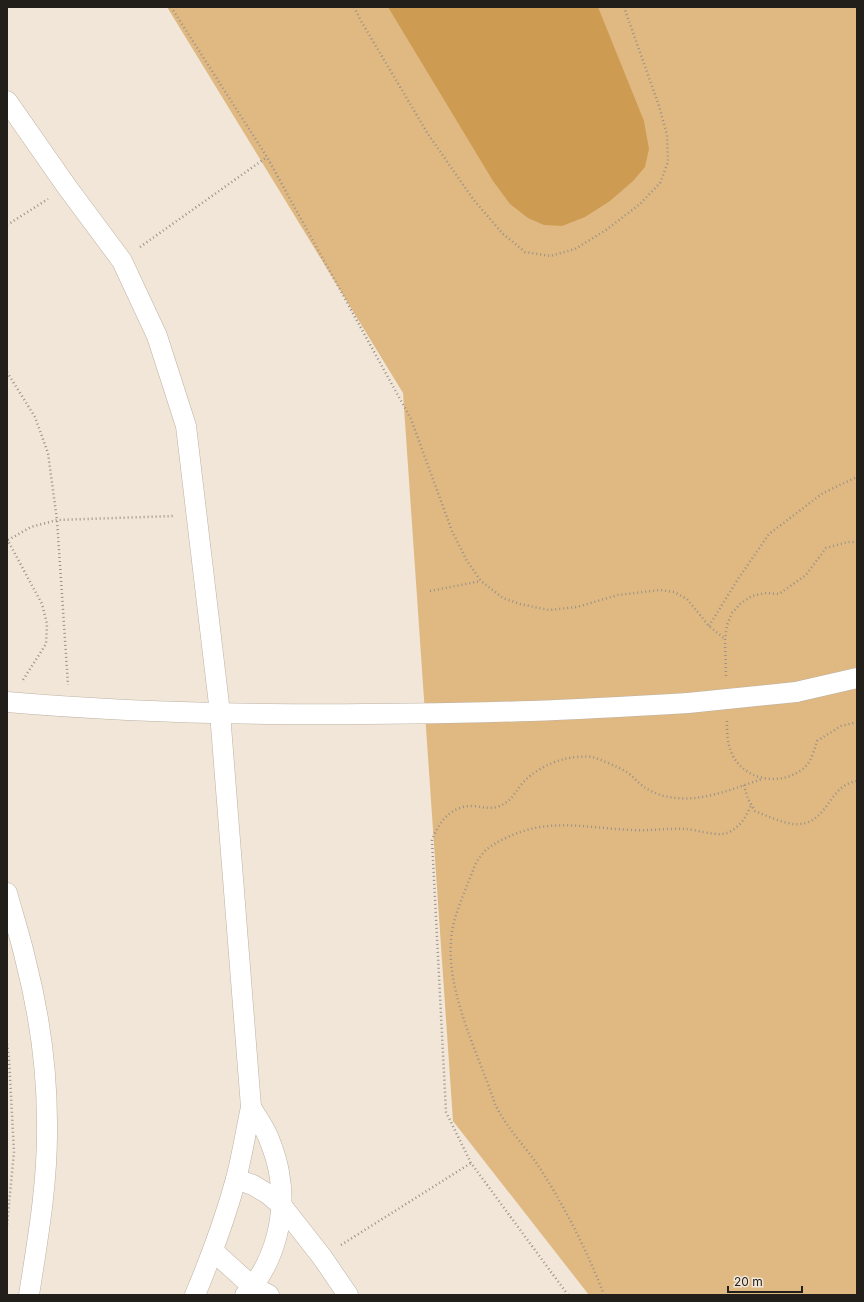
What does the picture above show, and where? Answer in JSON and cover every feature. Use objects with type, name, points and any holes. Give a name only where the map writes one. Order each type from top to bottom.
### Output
[{"type":"street","points":[[7,100],[67,187],[122,260],[157,336],[186,426],[220,713],[251,1107],[236,1179],[213,1251],[195,1295]]},
{"type":"street","points":[[8,702],[70,707],[220,713],[392,714],[532,711],[688,703],[796,692],[857,678]]},
{"type":"street","points":[[7,893],[25,958],[37,1012],[44,1068],[47,1124],[45,1180],[29,1295]]},
{"type":"street","points":[[213,1251],[255,1292],[277,1235],[282,1206],[279,1171],[269,1138],[251,1107]]},
{"type":"street","points":[[236,1179],[253,1185],[268,1194],[282,1206],[322,1257],[348,1295]]},
{"type":"path","points":[[171,7],[267,157],[411,419],[452,531],[467,561],[481,581],[503,598],[520,604],[549,610],[577,607],[618,595],[660,590],[674,592],[687,599],[709,626],[725,639]]},
{"type":"path","points":[[354,7],[428,134],[473,199],[502,233],[525,252],[550,256],[575,249],[606,230],[640,204],[660,183],[668,162],[666,135],[659,106],[624,7]]},
{"type":"path","points":[[122,260],[267,157]]},
{"type":"path","points":[[7,225],[67,187]]},
{"type":"path","points":[[7,372],[35,417],[48,453],[57,520],[70,707]]},
{"type":"path","points":[[709,626],[738,579],[769,534],[823,493],[857,477]]},
{"type":"path","points":[[8,702],[46,644],[46,624],[42,604],[7,540],[31,527],[57,520],[196,515]]},
{"type":"path","points":[[430,591],[481,581]]},
{"type":"path","points":[[568,1295],[471,1163],[446,1112],[432,840],[436,829],[452,812],[462,808],[474,806],[485,808],[497,807],[507,802],[516,794],[522,784],[541,768],[565,758],[591,757],[626,771],[645,787],[668,797],[692,799],[717,794],[762,779]]},
{"type":"path","points":[[744,785],[751,805],[755,811],[783,822],[794,824],[804,823],[814,819],[822,813],[828,806],[832,797],[838,791],[845,785],[857,781]]},
{"type":"path","points":[[604,1295],[568,1216],[535,1162],[501,1117],[495,1104],[456,996],[452,977],[451,957],[451,940],[454,923],[479,857],[492,845],[515,833],[551,825],[571,825],[632,830],[686,829],[722,834],[734,829],[742,822],[748,815],[751,805]]},
{"type":"path","points":[[7,1044],[14,1152],[7,1225]]},
{"type":"path","points":[[322,1257],[471,1163]]},
{"type":"shaded area","points":[[167,7],[857,7],[857,1295],[589,1295],[453,1121],[403,393]]},
{"type":"shaded area","points":[[388,7],[598,7],[644,121],[649,149],[645,167],[633,181],[610,201],[585,217],[562,226],[544,225],[528,218],[510,204],[493,181]]}]
